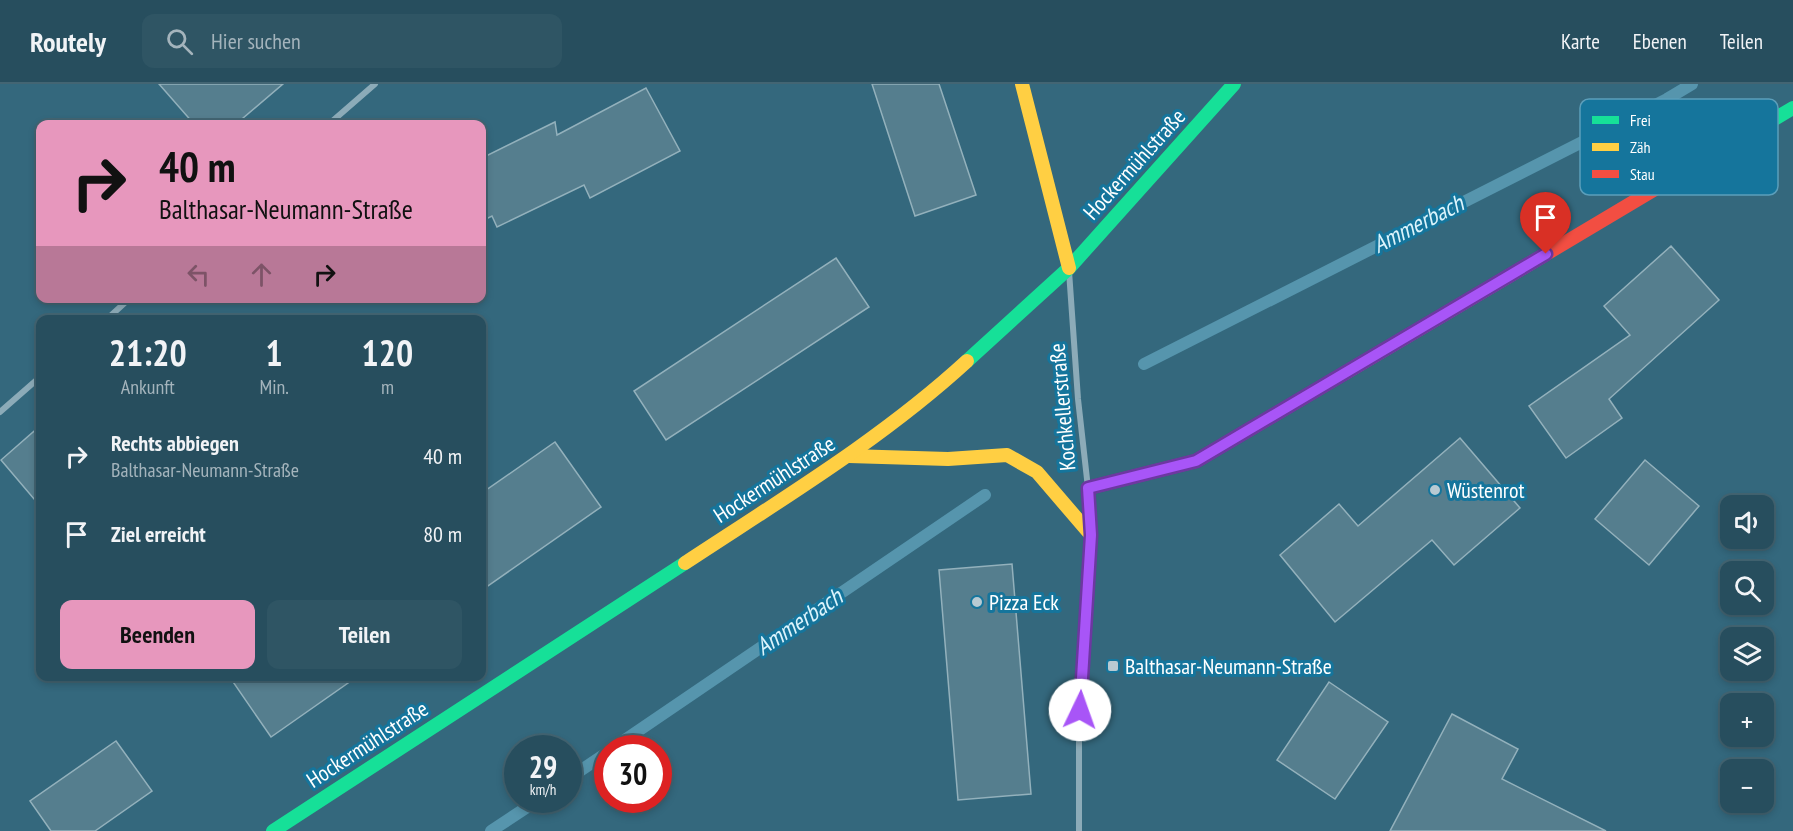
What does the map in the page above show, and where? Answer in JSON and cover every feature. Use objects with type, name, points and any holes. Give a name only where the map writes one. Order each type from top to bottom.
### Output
[{"type":"street","points":[[334,120],[375,84]]},
{"type":"street","points":[[1022,84],[1069,268]]},
{"type":"street","name":"Hockermühlstraße","points":[[273,831],[849,456],[940,386],[1069,268],[1234,84]]},
{"type":"street","points":[[1778,117],[1793,108]]},
{"type":"street","points":[[1088,488],[1196,461],[1646,195]]},
{"type":"street","name":"Kochkellerstraße","points":[[1069,268],[1091,535],[1079,732],[1079,831]]},
{"type":"street","points":[[111,315],[125,303]]},
{"type":"street","points":[[0,412],[36,380]]},
{"type":"street","points":[[849,456],[948,459],[1007,455],[1037,472],[1091,535]]},
{"type":"building","points":[[159,84],[283,84],[241,120],[190,120]]},
{"type":"building","points":[[872,84],[939,84],[976,195],[915,216]]},
{"type":"building","points":[[646,88],[680,151],[590,198],[584,185],[497,227],[492,216],[486,219],[486,156],[555,122],[557,135]]},
{"type":"building","points":[[1671,246],[1719,300],[1609,399],[1622,418],[1566,458],[1529,406],[1630,335],[1604,306]]},
{"type":"building","points":[[836,258],[869,307],[666,440],[634,391]]},
{"type":"building","points":[[36,429],[36,501],[1,460]]},
{"type":"building","points":[[1460,438],[1520,508],[1454,565],[1432,540],[1335,622],[1280,555],[1339,504],[1358,526]]},
{"type":"building","points":[[555,442],[601,507],[486,587],[486,490]]},
{"type":"building","points":[[1645,460],[1699,506],[1649,565],[1595,519]]},
{"type":"building","points":[[1012,564],[1031,794],[958,800],[939,570]]},
{"type":"building","points":[[232,681],[351,681],[271,737]]},
{"type":"building","points":[[1329,682],[1388,722],[1335,799],[1277,760]]},
{"type":"building","points":[[1452,714],[1518,749],[1502,779],[1606,831],[1390,831]]},
{"type":"building","points":[[116,741],[152,791],[95,831],[51,831],[30,801]]},
{"type":"waterway","name":"Ammerbach","points":[[1667,99],[1692,84]]},
{"type":"waterway","name":"Ammerbach","points":[[1144,364],[1580,143]]},
{"type":"waterway","name":"Ammerbach","points":[[632,735],[985,495]]},
{"type":"waterway","name":"Ammerbach","points":[[582,770],[594,761]]},
{"type":"waterway","name":"Ammerbach","points":[[491,831],[518,813]]},
{"type":"traffic: fast","points":[[967,361],[1069,268],[1234,84]]},
{"type":"traffic: fast","points":[[1778,117],[1793,108]]},
{"type":"traffic: fast","points":[[273,831],[685,563]]},
{"type":"traffic: slow","points":[[1022,84],[1069,268]]},
{"type":"traffic: slow","points":[[1345,373],[1541,257]]},
{"type":"traffic: slow","points":[[685,563],[866,442],[967,361]]},
{"type":"traffic: slow","points":[[849,456],[948,459],[1007,455],[1037,472],[1091,535]]},
{"type":"traffic: jam","points":[[1541,257],[1645,195]]},
{"type":"traffic: jam","points":[[1088,488],[1196,461],[1345,373]]},
{"type":"place","name":"Wüstenrot","points":[[1435,490]]},
{"type":"place","name":"Pizza Eck","points":[[977,602]]},
{"type":"place","name":"Balthasar-Neumann-Straße","points":[[1113,666]]},
{"type":"route","points":[[1080,710],[1091,535],[1088,488],[1196,461],[1546,254]]}]
